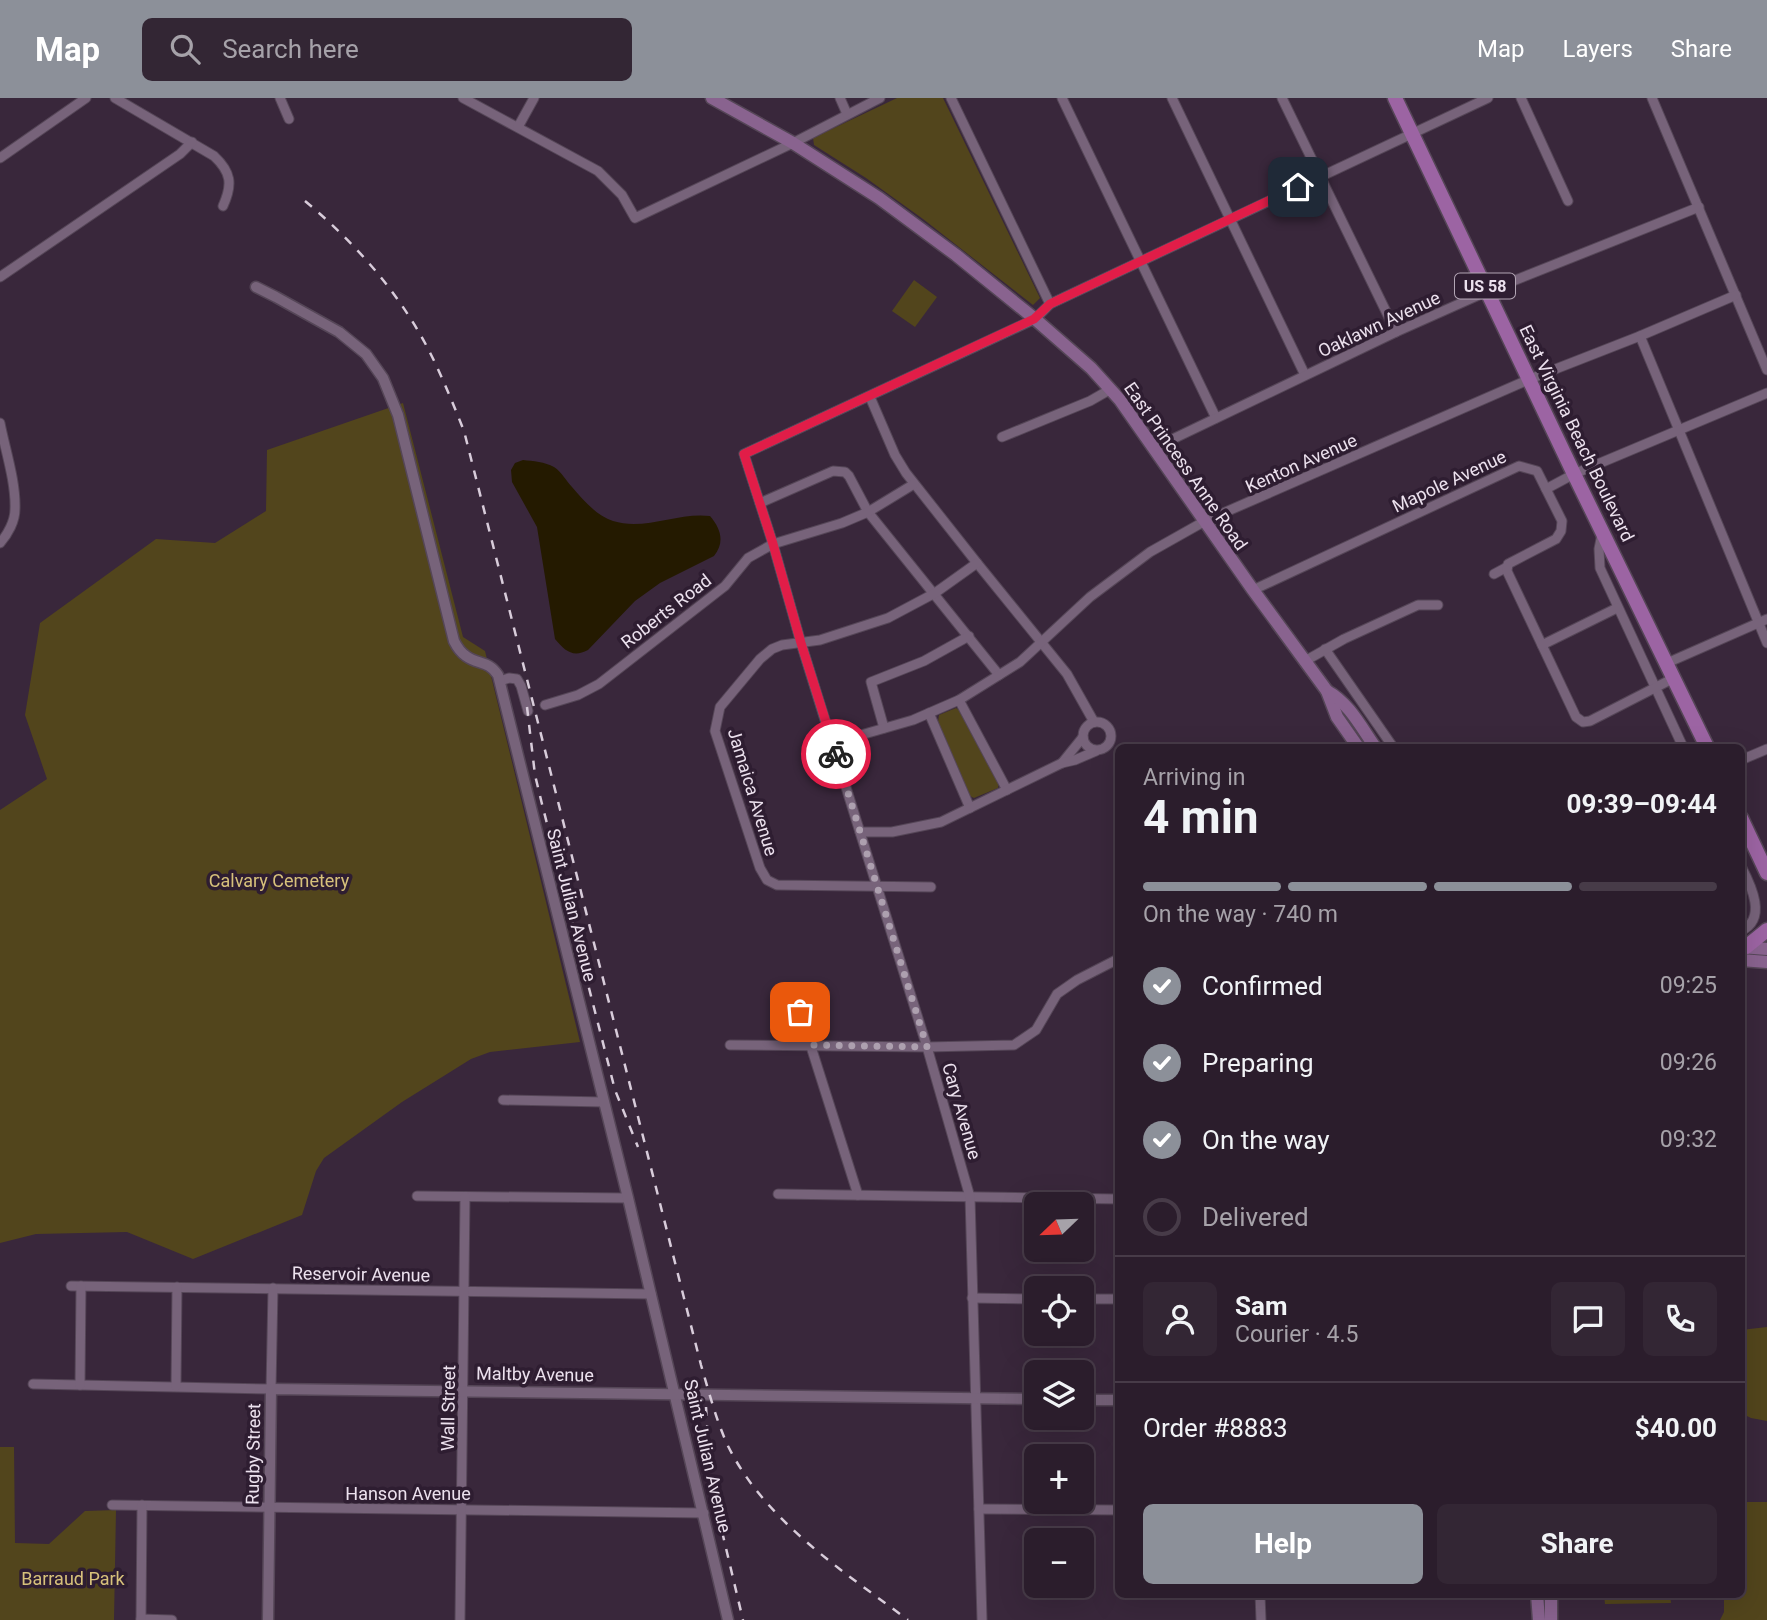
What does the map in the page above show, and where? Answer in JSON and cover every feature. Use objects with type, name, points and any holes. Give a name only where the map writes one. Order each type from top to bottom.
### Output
[{"type":"main road","name":"East Princess Anne Road","points":[[712,98],[840,172],[907,219],[956,255],[1091,368],[1111,389],[1327,691],[1338,717],[1357,744]]},
{"type":"main road","name":"East Virginia Beach Boulevard","points":[[1395,98],[1706,744]]},
{"type":"main road","name":"East Princess Anne Road","points":[[1327,691],[1348,708],[1373,744]]},
{"type":"main road","points":[[1745,826],[1767,873]]},
{"type":"main road","points":[[1745,946],[1767,930]]},
{"type":"main road","points":[[1745,948],[1767,949]]},
{"type":"main road","points":[[1745,950],[1767,961]]},
{"type":"main road","points":[[1537,1598],[1539,1620]]},
{"type":"main road","points":[[1551,1598],[1551,1620]]},
{"type":"street","points":[[0,158],[86,98]]},
{"type":"street","points":[[115,98],[214,156],[226,170],[229,187],[223,206]]},
{"type":"street","points":[[280,98],[289,119]]},
{"type":"street","points":[[463,98],[598,171],[622,195],[635,218],[793,143],[880,98]]},
{"type":"street","points":[[518,127],[534,98]]},
{"type":"street","points":[[840,98],[848,114]]},
{"type":"street","points":[[951,98],[1050,304]]},
{"type":"street","points":[[1062,98],[1216,418]]},
{"type":"street","points":[[1172,98],[1305,375]]},
{"type":"street","points":[[1282,98],[1396,332]]},
{"type":"street","points":[[860,832],[892,832],[941,822],[1062,763],[1107,747],[1111,736],[1106,725],[1094,722],[1066,674],[914,484],[895,455],[870,397],[1034,319],[1050,304],[1488,98]]},
{"type":"street","points":[[1521,98],[1568,201]]},
{"type":"street","points":[[1652,98],[1767,370]]},
{"type":"street","points":[[0,277],[180,154],[192,142]]},
{"type":"street","name":"Oaklawn Avenue","points":[[1154,449],[1305,375],[1488,291],[1699,207]]},
{"type":"street","points":[[256,287],[339,332],[366,354],[383,378],[398,415],[454,641],[467,657],[490,666],[498,675],[499,681],[517,679],[528,711]]},
{"type":"street","name":"Kenton Avenue","points":[[833,743],[913,720],[959,699],[1020,662],[1116,576],[1150,552],[1205,522],[1530,379],[1736,295]]},
{"type":"street","points":[[1640,336],[1763,621],[1767,643]]},
{"type":"street","points":[[1002,437],[1090,401],[1111,389]]},
{"type":"street","points":[[1494,574],[1556,539],[1561,531],[1562,521],[1546,489],[1574,474],[1767,393]]},
{"type":"street","name":"Cary Avenue","points":[[870,397],[744,454],[927,1047],[970,1197],[982,1620]]},
{"type":"street","points":[[0,423],[16,510],[9,531],[0,543]]},
{"type":"street","name":"Mapole Avenue","points":[[1253,590],[1519,466],[1537,471],[1546,489]]},
{"type":"street","points":[[760,503],[833,471],[845,472],[868,512],[999,675]]},
{"type":"street","name":"Roberts Road","points":[[545,705],[578,695],[599,684],[725,586],[748,558],[773,544],[842,523],[868,512],[914,484]]},
{"type":"street","points":[[1602,532],[1600,568],[1682,744]]},
{"type":"street","points":[[801,643],[820,640],[888,618],[935,593],[976,564]]},
{"type":"street","points":[[1507,567],[1576,717],[1583,722],[1590,721],[1674,678]]},
{"type":"street","points":[[1305,662],[1325,649],[1418,605],[1438,606]]},
{"type":"street","points":[[1542,645],[1617,608]]},
{"type":"street","points":[[1667,663],[1763,621]]},
{"type":"street","points":[[884,728],[871,682],[924,661],[969,636]]},
{"type":"street","name":"Jamaica Avenue","points":[[801,643],[772,649],[760,659],[720,707],[715,731],[722,754],[760,868],[767,880],[777,885],[877,887]]},
{"type":"street","points":[[1325,649],[1391,744]]},
{"type":"street","name":"Saint Julian Avenue","points":[[499,681],[628,1198],[728,1620]]},
{"type":"street","points":[[959,699],[1007,790]]},
{"type":"street","points":[[929,713],[970,808]]},
{"type":"street","points":[[1094,722],[1084,729],[1083,737],[1085,745],[1096,751]]},
{"type":"street","points":[[1062,763],[1083,737]]},
{"type":"street","points":[[1745,758],[1767,748]]},
{"type":"street","points":[[1745,874],[1760,911],[1756,923],[1745,929]]},
{"type":"street","points":[[877,887],[931,887]]},
{"type":"street","points":[[730,1045],[1014,1045],[1035,1030],[1057,994],[1077,980],[1115,961]]},
{"type":"street","points":[[800,1012],[858,1195]]},
{"type":"street","points":[[503,1100],[604,1102]]},
{"type":"street","points":[[778,1194],[1115,1199]]},
{"type":"street","points":[[417,1196],[628,1198]]},
{"type":"street","name":"Wall Street","points":[[460,1620],[465,1197]]},
{"type":"street","name":"Reservoir Avenue","points":[[80,1385],[76,1286],[651,1294]]},
{"type":"street","points":[[176,1386],[177,1287]]},
{"type":"street","name":"Rugby Street","points":[[268,1620],[273,1288]]},
{"type":"street","points":[[972,1298],[1024,1298]]},
{"type":"street","points":[[1094,1299],[1115,1299]]},
{"type":"street","name":"Maltby Avenue","points":[[33,1384],[1024,1399]]},
{"type":"street","points":[[1094,1400],[1115,1400]]},
{"type":"street","name":"Hanson Avenue","points":[[112,1505],[704,1513]]},
{"type":"street","points":[[142,1505],[141,1620],[172,1620]]},
{"type":"street","points":[[979,1509],[1115,1510]]},
{"type":"street","points":[[1260,1598],[1261,1620]]},
{"type":"green space","points":[[897,98],[943,98],[1040,298],[1033,305],[923,219],[814,145],[813,138]]},
{"type":"green space","points":[[914,280],[937,297],[915,327],[892,311]]},
{"type":"green space","name":"Calvary Cemetery","points":[[403,403],[463,637],[485,651],[580,1042],[490,1052],[471,1059],[402,1102],[324,1158],[316,1171],[302,1215],[193,1259],[127,1232],[36,1234],[0,1243],[0,810],[47,779],[25,715],[40,623],[156,539],[215,543],[266,511],[267,450]]},
{"type":"green space","points":[[956,708],[962,712],[999,781],[998,788],[974,798],[970,796],[938,722],[939,715]]},
{"type":"green space","points":[[1767,1327],[1767,1421],[1745,1415],[1745,1330]]},
{"type":"green space","name":"Barraud Park","points":[[0,1447],[14,1447],[15,1543],[49,1544],[85,1511],[116,1510],[114,1620],[0,1620]]},
{"type":"green space","points":[[1745,1502],[1767,1502],[1767,1620],[1720,1620],[1724,1612],[1724,1598],[1745,1598]]},
{"type":"green space","points":[[1604,1598],[1670,1598],[1671,1603],[1605,1604]]},
{"type":"shaded area","points":[[523,460],[554,467],[591,507],[613,521],[637,524],[686,516],[710,516],[717,526],[720,546],[714,556],[660,583],[635,601],[588,650],[570,652],[555,639],[537,527],[512,482],[511,470],[515,463]]},
{"type":"railway","points":[[305,201],[340,232],[387,284],[430,354],[464,431],[701,1365],[728,1446],[744,1473],[784,1521],[832,1563],[908,1620]]},
{"type":"railway","points":[[527,707],[535,775],[542,804],[615,1090],[638,1147]]},
{"type":"railway","points":[[706,1407],[711,1485],[743,1620]]},
{"type":"way so far","points":[[800,1012],[811,1045],[927,1047],[836,754]]},
{"type":"route","points":[[836,754],[744,454],[1034,319],[1050,304],[1298,187]]}]
